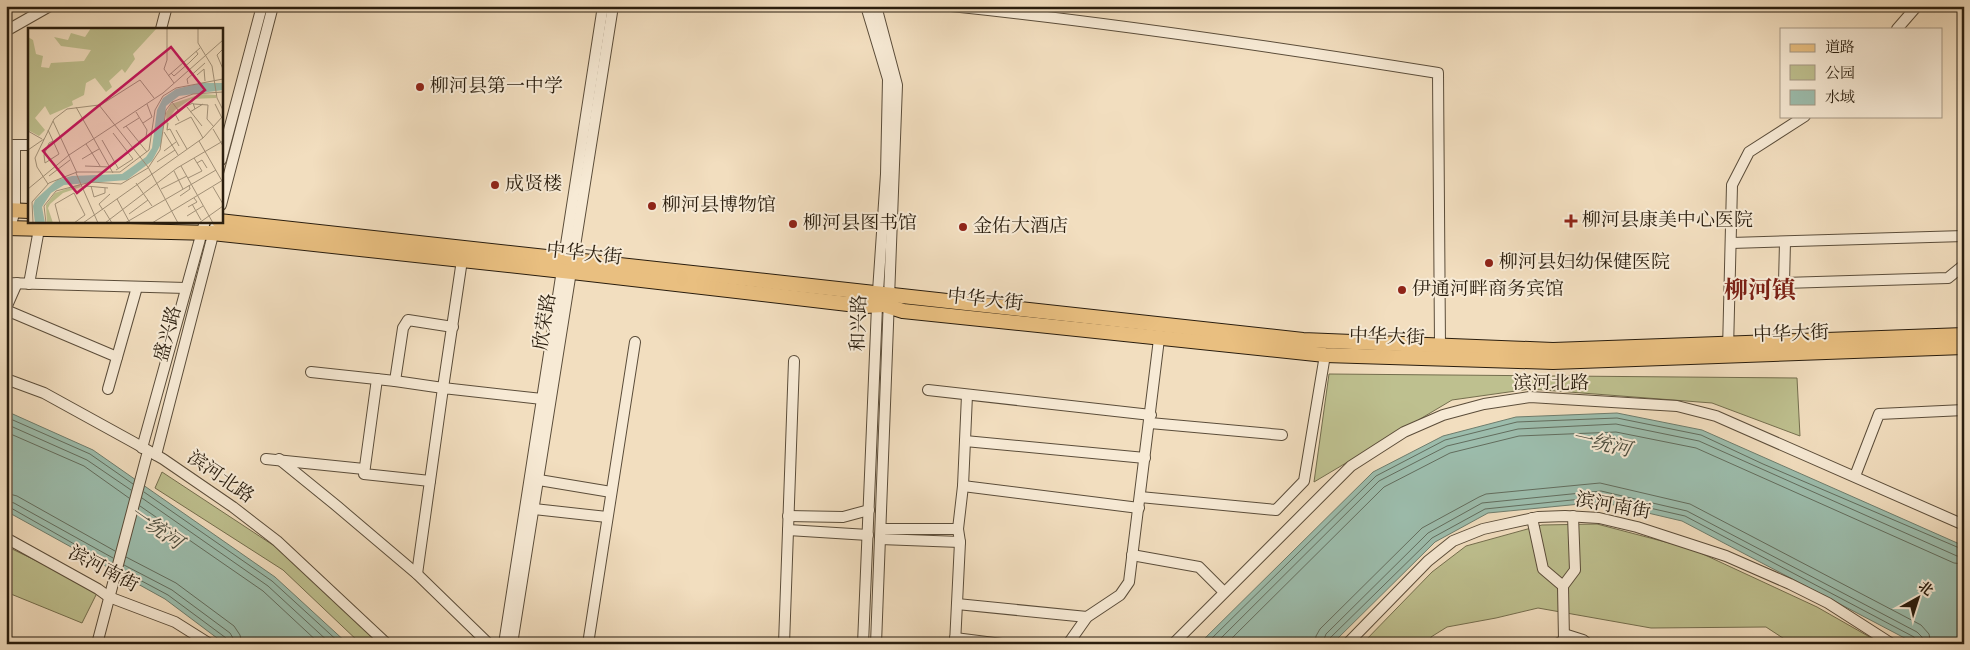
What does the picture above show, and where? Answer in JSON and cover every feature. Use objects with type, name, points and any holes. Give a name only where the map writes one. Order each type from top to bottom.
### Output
[{"type":"main road","name":"中华大街","points":[[211,226],[462,260],[568,266]]},
{"type":"main road","name":"中华大街","points":[[8,228],[211,226],[884,300],[1303,340],[1553,350],[1964,347]]},
{"type":"main road","name":"中华大街","points":[[884,300],[903,311],[1325,355],[1553,362],[1964,335]]},
{"type":"street","points":[[6,31],[50,6]]},
{"type":"street","points":[[161,28],[167,6]]},
{"type":"street","points":[[222,156],[262,6]]},
{"type":"street","points":[[222,201],[273,6]]},
{"type":"street","name":"欣荣路","points":[[512,644],[538,480],[603,6]]},
{"type":"street","name":"欣荣路","points":[[504,644],[542,399],[568,266],[614,6]]},
{"type":"street","name":"和兴路","points":[[866,6],[888,79],[880,534],[876,644]]},
{"type":"street","name":"和兴路","points":[[863,644],[869,510],[897,85],[876,6]]},
{"type":"street","points":[[951,6],[1202,36],[1438,73],[1440,345]]},
{"type":"street","points":[[1899,28],[1917,6]]},
{"type":"street","points":[[222,115],[233,118]]},
{"type":"street","points":[[1728,350],[1732,185],[1749,152],[1802,118]]},
{"type":"street","points":[[8,228],[17,211],[10,145],[28,145]]},
{"type":"street","name":"盛兴路","points":[[148,451],[186,288],[211,226]]},
{"type":"street","name":"盛兴路","points":[[148,451],[211,226]]},
{"type":"street","points":[[29,284],[39,229]]},
{"type":"street","points":[[1731,243],[1964,236]]},
{"type":"street","points":[[1785,242],[1784,283],[1948,278],[1964,265]]},
{"type":"street","points":[[417,574],[462,260]]},
{"type":"street","points":[[117,357],[6,309],[12,283],[186,288]]},
{"type":"street","points":[[108,389],[137,287]]},
{"type":"street","points":[[395,381],[403,328],[408,320],[453,327]]},
{"type":"street","points":[[1068,644],[1087,617],[1120,595],[1129,582],[1159,339]]},
{"type":"street","points":[[588,644],[634,342]]},
{"type":"street","points":[[1140,497],[1276,510],[1304,480],[1325,355]]},
{"type":"street","points":[[784,644],[794,362]]},
{"type":"street","points":[[311,372],[542,399]]},
{"type":"street","name":"滨河北路","points":[[6,378],[44,393],[148,451],[233,507],[277,541],[387,644]]},
{"type":"street","points":[[377,379],[364,474],[430,481]]},
{"type":"street","points":[[928,390],[1282,435]]},
{"type":"street","points":[[967,395],[958,529],[960,542],[955,641],[1002,644]]},
{"type":"street","name":"滨河北路","points":[[1173,644],[1352,466],[1404,432],[1443,415],[1484,404],[1530,398],[1678,406],[1716,416],[1964,525]]},
{"type":"street","points":[[1855,476],[1879,414],[1964,410]]},
{"type":"street","points":[[965,441],[1145,458]]},
{"type":"street","points":[[97,644],[148,451]]},
{"type":"street","points":[[266,459],[364,469]]},
{"type":"street","points":[[279,459],[417,574],[489,644]]},
{"type":"street","points":[[538,480],[611,492]]},
{"type":"street","points":[[962,486],[1138,508]]},
{"type":"street","points":[[534,508],[608,517]]},
{"type":"street","points":[[788,516],[844,517],[869,510]]},
{"type":"street","points":[[1557,644],[1564,640],[1563,586],[1575,570],[1573,516]]},
{"type":"street","name":"滨河南街","points":[[1347,644],[1428,561],[1453,541],[1483,528],[1532,518],[1573,516],[1599,518],[1637,526],[1726,556],[1828,603],[1892,644]]},
{"type":"street","points":[[1532,518],[1543,569],[1563,586]]},
{"type":"street","points":[[880,534],[958,529]]},
{"type":"street","points":[[788,530],[868,535]]},
{"type":"street","points":[[880,534],[960,542]]},
{"type":"street","name":"滨河南街","points":[[6,538],[109,597],[175,622],[210,644]]},
{"type":"street","points":[[1132,555],[1199,567],[1224,592]]},
{"type":"street","points":[[957,604],[1087,617]]},
{"type":"street","points":[[1564,634],[1583,640],[1588,644]]},
{"type":"green space","points":[[1329,374],[1797,378],[1800,436],[1712,403],[1530,389],[1452,400],[1314,482]]},
{"type":"green space","points":[[162,472],[282,551],[384,644],[361,644],[283,570],[155,488]]},
{"type":"green space","points":[[1597,524],[1692,549],[1817,607],[1882,644],[1792,644],[1766,627],[1651,628],[1538,608],[1447,627],[1431,637],[1430,644],[1362,644],[1432,572],[1466,546],[1542,525]]},
{"type":"green space","points":[[6,546],[98,591],[82,623],[6,592]]},
{"type":"water","name":"一统河","points":[[6,411],[93,450],[275,577],[348,644],[225,644],[165,599],[6,511]]},
{"type":"water","name":"一统河","points":[[1617,413],[1702,430],[1964,546],[1964,644],[1916,644],[1682,521],[1601,502],[1488,513],[1435,542],[1332,644],[1199,644],[1373,472],[1443,436],[1516,417]]},
{"type":"place","name":"柳河县第一中学","points":[[420,87]]},
{"type":"place","name":"成贤楼","points":[[495,185]]},
{"type":"place","name":"柳河县博物馆","points":[[652,206]]},
{"type":"place","name":"柳河县康美中心医院","points":[[1571,221]]},
{"type":"place","name":"柳河县图书馆","points":[[793,224]]},
{"type":"place","name":"金佑大酒店","points":[[963,227]]},
{"type":"place","name":"柳河县妇幼保健医院","points":[[1489,263]]},
{"type":"place","name":"伊通河畔商务宾馆","points":[[1402,290]]},
{"type":"district","name":"柳河镇","points":[[1760,292]]}]
